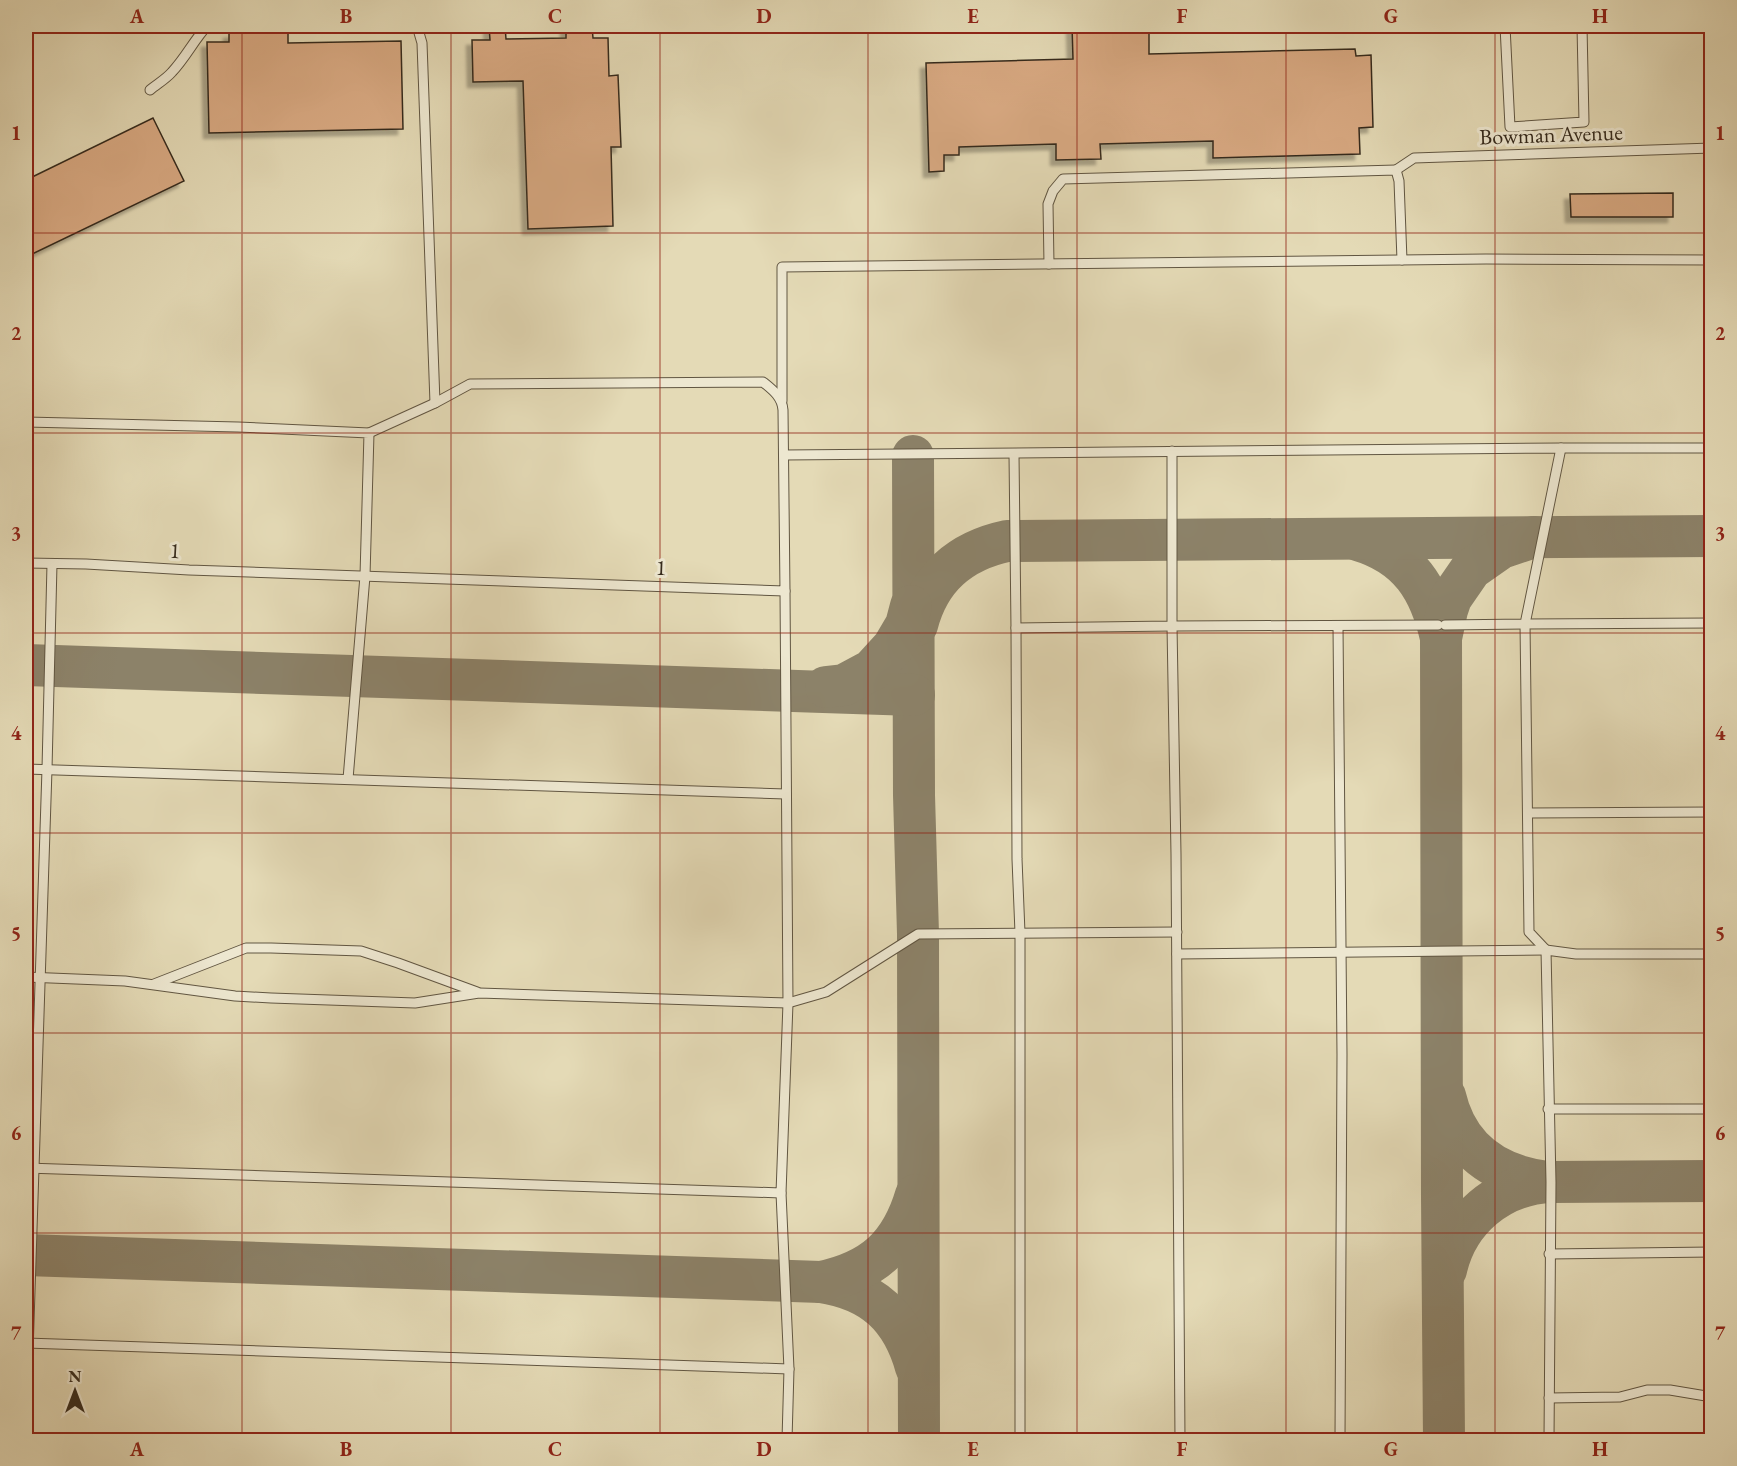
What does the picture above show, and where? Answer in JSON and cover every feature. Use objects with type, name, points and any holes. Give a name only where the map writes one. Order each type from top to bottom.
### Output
[{"type":"lane","points":[[150,90],[172,73],[207,26]]},
{"type":"lane","points":[[417,26],[422,43],[435,403]]},
{"type":"lane","points":[[1505,26],[1510,126],[1584,122],[1582,26]]},
{"type":"lane","name":"Bowman Avenue","points":[[1396,170],[1414,158],[1712,148]]},
{"type":"lane","points":[[1049,264],[1048,204],[1053,191],[1063,180],[1396,170],[1399,181],[1402,260]]},
{"type":"lane","points":[[787,1440],[789,1369],[781,1193],[788,1003],[782,267],[1402,260],[1712,260]]},
{"type":"lane","points":[[26,422],[369,433],[435,403],[470,384],[763,382],[782,401]]},
{"type":"lane","points":[[348,779],[365,576],[369,433]]},
{"type":"lane","points":[[1549,1440],[1551,1182],[1546,950],[1529,932],[1525,624],[1561,448]]},
{"type":"lane","points":[[784,455],[1712,448]]},
{"type":"lane","points":[[1172,451],[1180,1440]]},
{"type":"lane","points":[[1014,454],[1017,859],[1020,933],[1020,1440]]},
{"type":"lane","name":"1","points":[[26,563],[785,591]]},
{"type":"lane","points":[[26,1414],[30,1168],[47,770],[52,564]]},
{"type":"lane","points":[[1016,628],[1712,623]]},
{"type":"lane","points":[[1338,627],[1341,1054],[1340,1440]]},
{"type":"lane","points":[[26,769],[786,794]]},
{"type":"lane","points":[[1529,813],[1712,812]]},
{"type":"lane","points":[[26,977],[127,981],[235,996],[415,1003],[479,993],[788,1003],[826,992],[918,934],[1176,932]]},
{"type":"lane","points":[[152,984],[246,948],[271,948],[361,951],[479,993]]},
{"type":"lane","points":[[1177,954],[1546,950],[1576,954],[1712,954]]},
{"type":"lane","points":[[1548,1110],[1712,1109]]},
{"type":"lane","points":[[30,1168],[781,1193]]},
{"type":"lane","points":[[1549,1254],[1712,1252]]},
{"type":"lane","points":[[27,1343],[789,1369]]},
{"type":"lane","points":[[1549,1398],[1620,1397],[1647,1390],[1670,1390],[1712,1397]]},
{"type":"building","points":[[489,26],[505,26],[506,39],[566,38],[566,26],[592,26],[593,38],[608,38],[609,76],[618,75],[621,147],[611,147],[613,226],[528,229],[523,81],[473,82],[472,40],[490,40]]},
{"type":"building","points":[[1072,26],[1149,26],[1149,54],[1355,49],[1356,56],[1371,55],[1373,127],[1359,128],[1360,154],[1213,158],[1213,141],[1100,144],[1101,159],[1056,160],[1056,144],[959,147],[959,155],[944,155],[944,171],[929,172],[926,63],[1073,59]]},
{"type":"building","points":[[288,32],[288,43],[401,41],[403,129],[209,133],[207,42],[229,42],[229,33]]},
{"type":"building","points":[[153,118],[184,181],[26,257],[26,180]]},
{"type":"building","points":[[1673,193],[1673,217],[1571,217],[1570,194]]},
{"type":"taxiway","points":[[913,456],[914,795],[918,934],[919,1440]]},
{"type":"taxiway","points":[[917,625],[930,593],[949,569],[975,552],[1007,541],[1712,536]]},
{"type":"taxiway","points":[[1444,1440],[1441,638],[1451,598],[1471,569],[1501,548],[1534,537]]},
{"type":"taxiway","points":[[1358,540],[1391,555],[1415,576],[1431,604],[1441,638]]},
{"type":"taxiway","points":[[826,687],[844,685],[872,670],[893,647],[906,625],[911,606]]},
{"type":"taxiway","points":[[26,665],[914,695]]},
{"type":"taxiway","points":[[1445,1096],[1459,1131],[1481,1157],[1511,1173],[1548,1182]]},
{"type":"taxiway","points":[[1446,1270],[1460,1235],[1470,1221],[1483,1208],[1514,1190],[1532,1184],[1551,1182],[1712,1181]]},
{"type":"taxiway","points":[[821,1282],[856,1271],[882,1254],[902,1229],[916,1195]]},
{"type":"taxiway","points":[[26,1255],[821,1282],[856,1292],[883,1309],[903,1334],[916,1367]]}]
